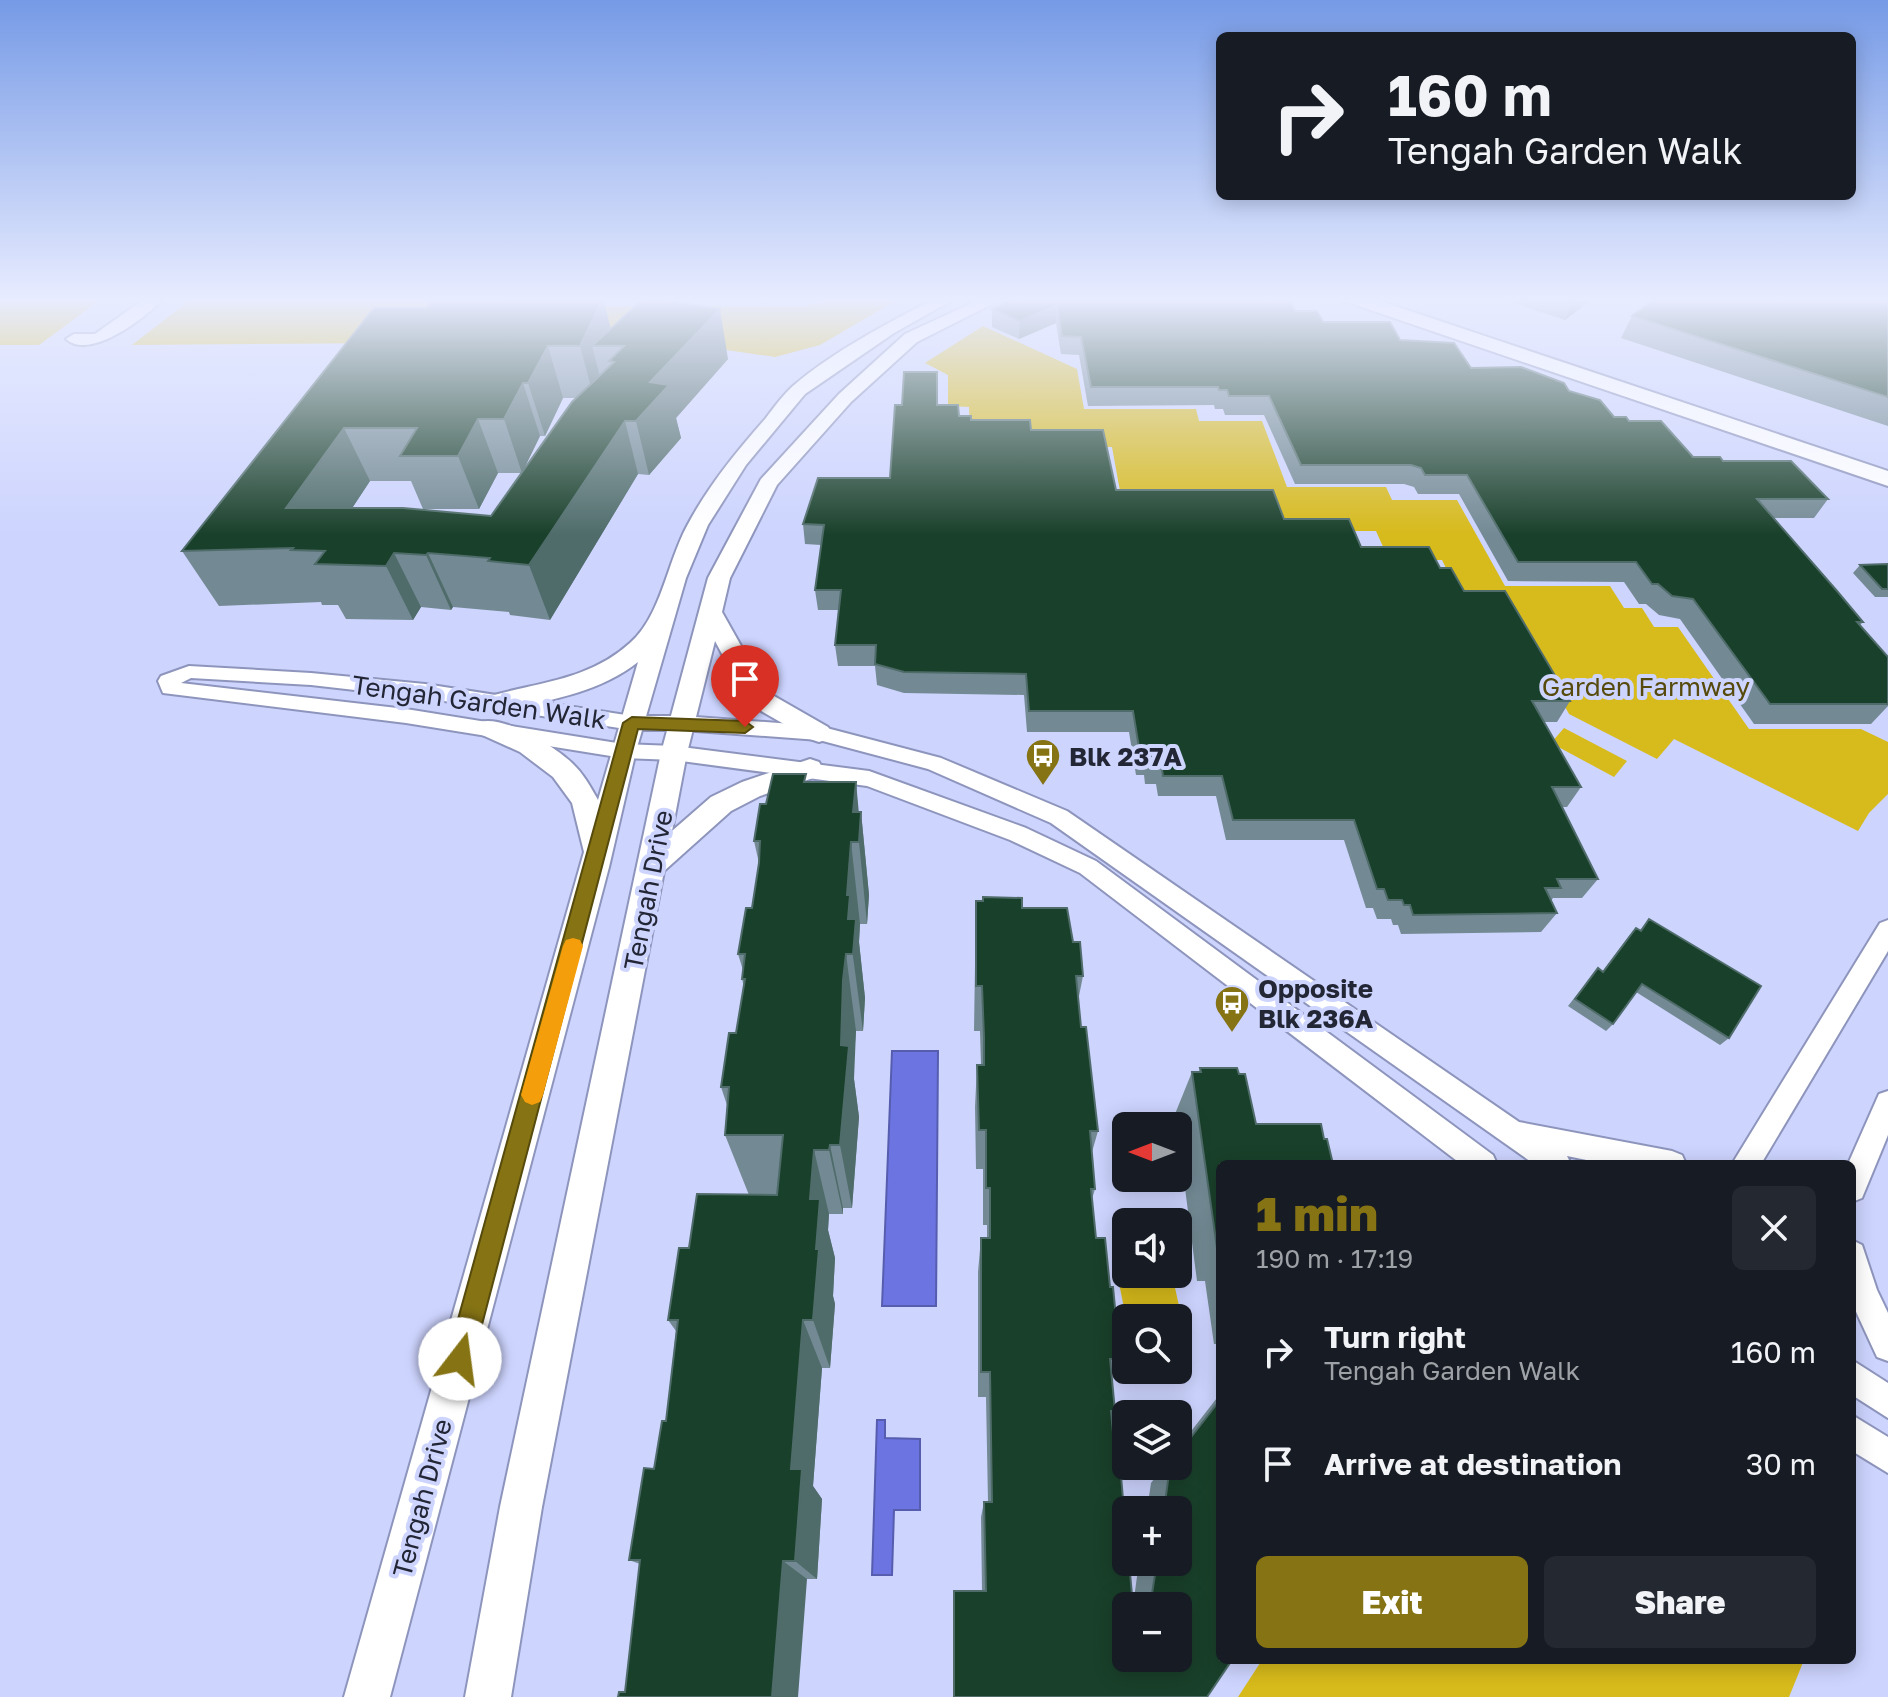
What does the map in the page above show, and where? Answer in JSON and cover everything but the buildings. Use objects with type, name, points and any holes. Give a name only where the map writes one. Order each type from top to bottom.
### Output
[{"type":"main road","points":[[1584,376],[1888,479]]},
{"type":"main road","points":[[1631,376],[1888,464]]},
{"type":"street","name":"Tengah Drive","points":[[367,1697],[595,867],[623,751],[675,578],[698,525],[738,462],[799,390],[819,376]]},
{"type":"street","name":"Tengah Drive","points":[[488,1697],[521,1507],[674,753],[719,578],[768,483],[845,398],[869,376]]},
{"type":"street","points":[[710,611],[758,698],[819,733]]},
{"type":"street","points":[[499,702],[555,692],[619,666],[639,650],[662,624]]},
{"type":"street","name":"Tengah Garden Walk","points":[[1478,1160],[1088,867],[1018,834],[869,779],[674,753],[623,751],[489,728],[170,688],[168,685],[171,678],[189,672],[311,679],[499,702],[632,723],[682,723],[819,733],[934,763],[1059,817],[1552,1160]]},
{"type":"street","points":[[489,728],[524,741],[547,754],[570,775],[595,826],[595,867]]},
{"type":"street","points":[[654,863],[721,804],[751,789],[810,769]]},
{"type":"street","points":[[1748,1160],[1888,930]]},
{"type":"street","points":[[1856,1179],[1888,1103]]},
{"type":"street","points":[[1515,1133],[1531,1160]]},
{"type":"street","points":[[1515,1133],[1652,1160]]},
{"type":"street","points":[[1856,1269],[1863,1294],[1888,1346]]},
{"type":"street","points":[[1856,1379],[1888,1402]]},
{"type":"street","points":[[1856,1434],[1888,1457]]},
{"type":"green space","name":"Garden Farmway","points":[[948,376],[1078,376],[1084,409],[1196,409],[1199,421],[1262,421],[1287,487],[1386,487],[1392,500],[1457,500],[1505,586],[1610,586],[1624,608],[1642,608],[1654,627],[1678,627],[1749,729],[1861,729],[1888,742],[1888,794],[1869,813],[1858,831],[1674,739],[1657,759],[1569,714],[1527,638],[1466,608],[1442,560],[1389,560],[1376,531],[1283,531],[1122,502],[1112,447],[1034,447],[970,432],[969,407],[948,406]]},
{"type":"green space","points":[[1564,728],[1627,761],[1614,777],[1551,743]]},
{"type":"green space","points":[[1120,1288],[1175,1288],[1179,1304],[1123,1304]]},
{"type":"green space","points":[[1259,1664],[1802,1664],[1789,1697],[1238,1697]]},
{"type":"shaded area","points":[[892,1051],[938,1051],[936,1306],[882,1306]]},
{"type":"shaded area","points":[[877,1420],[885,1420],[885,1438],[920,1439],[920,1510],[894,1510],[892,1575],[872,1575]]},
{"type":"slow traffic","points":[[532,1095],[573,946]]},
{"type":"place","name":"Blk 237A","points":[[1043,787]]},
{"type":"place","name":"Opposite Blk 236A","points":[[1232,1034]]},
{"type":"route","points":[[460,1359],[632,723],[745,727]]}]
